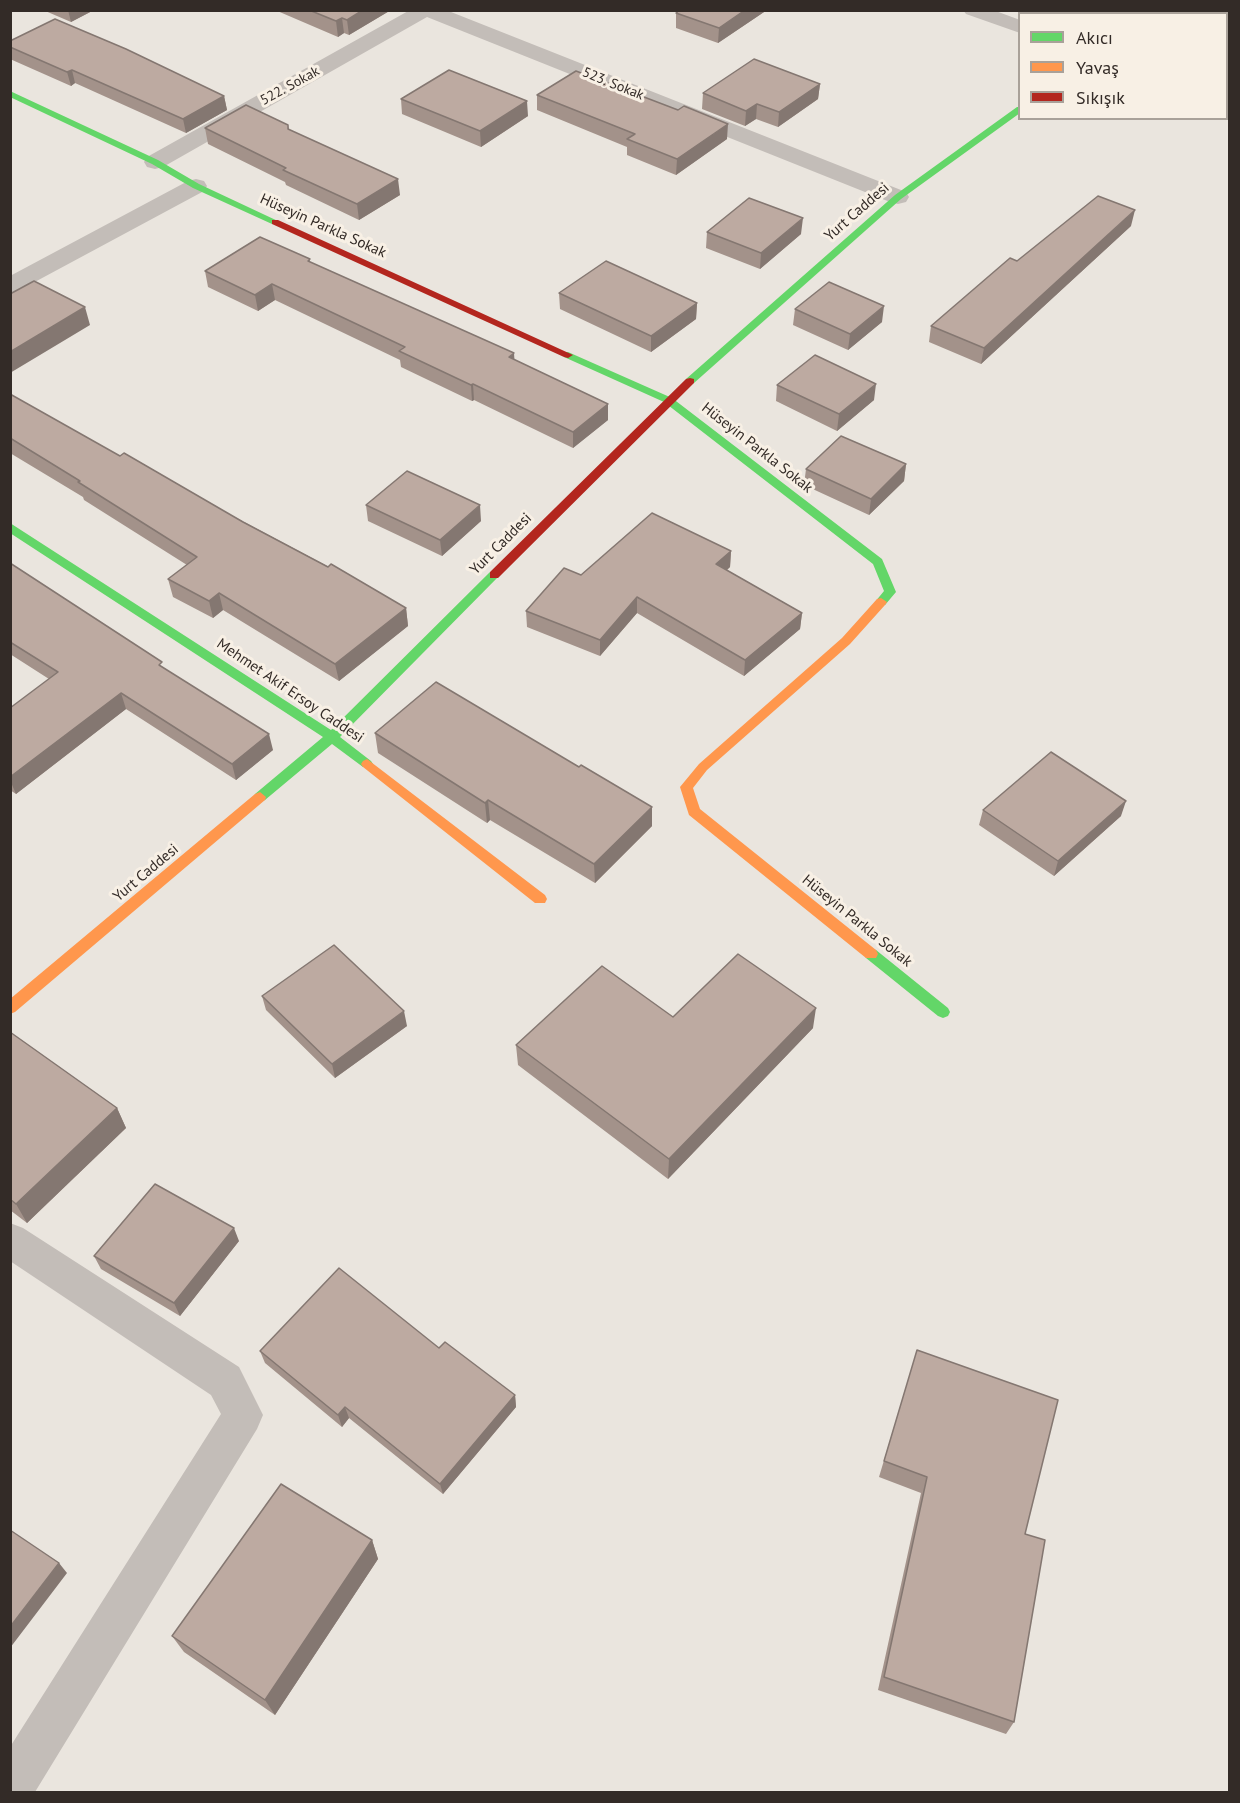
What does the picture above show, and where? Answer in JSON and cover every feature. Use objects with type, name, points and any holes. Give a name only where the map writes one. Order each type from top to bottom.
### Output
[{"type":"street","name":"522. Sokak","points":[[155,162],[426,10]]},
{"type":"street","name":"523. Sokak","points":[[426,10],[898,197]]},
{"type":"street","points":[[973,10],[1018,26]]},
{"type":"street","name":"Hüseyin Parkla Sokak","points":[[10,93],[155,162],[196,186],[668,400],[878,562],[890,592],[846,641],[703,766],[686,787],[694,812],[943,1012]]},
{"type":"street","name":"Yurt Caddesi","points":[[10,1008],[332,737],[668,400],[898,197],[1018,110]]},
{"type":"street","points":[[10,286],[196,186]]},
{"type":"street","name":"Mehmet Akif Ersoy Caddesi","points":[[10,527],[332,737],[540,899]]},
{"type":"street","points":[[10,1240],[225,1381],[243,1415],[10,1790]]},
{"type":"building","points":[[309,10],[363,10],[347,20],[342,18],[336,21]]},
{"type":"building","points":[[680,10],[745,10],[719,28],[676,13]]},
{"type":"building","points":[[55,19],[126,49],[224,96],[183,119],[72,70],[67,72],[10,47],[10,41]]},
{"type":"building","points":[[754,59],[820,84],[779,112],[757,104],[746,111],[703,93]]},
{"type":"building","points":[[449,70],[527,101],[480,131],[401,99]]},
{"type":"building","points":[[576,71],[678,110],[684,106],[728,124],[677,159],[627,139],[635,134],[537,95]]},
{"type":"building","points":[[246,105],[288,125],[288,129],[398,179],[357,204],[283,170],[286,168],[205,128]]},
{"type":"building","points":[[1098,196],[1135,210],[984,348],[931,326],[1010,258],[1017,261]]},
{"type":"building","points":[[749,198],[803,218],[761,253],[707,232]]},
{"type":"building","points":[[260,237],[310,259],[308,261],[514,353],[509,357],[608,404],[573,432],[399,351],[405,347],[272,284],[255,295],[205,271]]},
{"type":"building","points":[[606,261],[697,303],[651,336],[559,293]]},
{"type":"building","points":[[34,281],[85,307],[10,352],[10,294]]},
{"type":"building","points":[[829,282],[884,306],[850,334],[795,309]]},
{"type":"building","points":[[815,355],[876,384],[839,414],[777,385]]},
{"type":"building","points":[[10,394],[120,456],[124,453],[243,522],[328,567],[331,564],[406,608],[335,664],[219,593],[209,601],[168,579],[197,557],[10,438]]},
{"type":"building","points":[[841,436],[906,464],[871,499],[806,469]]},
{"type":"building","points":[[407,471],[480,505],[440,540],[366,505]]},
{"type":"building","points":[[652,513],[731,551],[716,564],[802,613],[745,660],[637,597],[600,640],[526,611],[564,568],[581,575]]},
{"type":"building","points":[[10,563],[162,662],[159,665],[269,734],[232,764],[121,693],[10,777],[10,708],[58,672],[10,642]]},
{"type":"building","points":[[436,682],[579,767],[581,765],[652,807],[594,864],[488,800],[485,803],[375,733]]},
{"type":"building","points":[[1051,752],[1126,801],[1058,861],[983,810]]},
{"type":"building","points":[[334,945],[404,1011],[332,1064],[262,996]]},
{"type":"building","points":[[738,954],[816,1008],[669,1159],[516,1045],[602,966],[673,1017]]},
{"type":"building","points":[[10,1032],[117,1108],[16,1204],[10,1199]]},
{"type":"building","points":[[155,1184],[234,1228],[174,1303],[94,1256]]},
{"type":"building","points":[[339,1268],[439,1348],[445,1342],[515,1395],[440,1484],[345,1407],[338,1415],[260,1351]]},
{"type":"building","points":[[917,1350],[1058,1400],[1025,1534],[1045,1540],[1014,1722],[884,1677],[927,1477],[884,1461]]},
{"type":"building","points":[[281,1484],[372,1540],[265,1700],[172,1636]]},
{"type":"building","points":[[10,1530],[59,1563],[10,1627]]},
{"type":"traffic: fast","points":[[10,93],[155,162],[196,186],[275,222]]},
{"type":"traffic: fast","points":[[690,381],[898,197],[1018,110]]},
{"type":"traffic: fast","points":[[568,355],[668,400],[878,562],[890,592],[881,602]]},
{"type":"traffic: fast","points":[[10,527],[332,737],[367,764]]},
{"type":"traffic: fast","points":[[260,797],[332,737],[494,575]]},
{"type":"traffic: fast","points":[[871,954],[943,1012]]},
{"type":"traffic: slow","points":[[871,954],[694,812],[686,787],[703,767],[846,641],[881,602]]},
{"type":"traffic: slow","points":[[367,764],[540,899]]},
{"type":"traffic: slow","points":[[10,1008],[260,797]]},
{"type":"traffic: jam","points":[[275,222],[568,355]]},
{"type":"traffic: jam","points":[[494,575],[690,381]]}]
